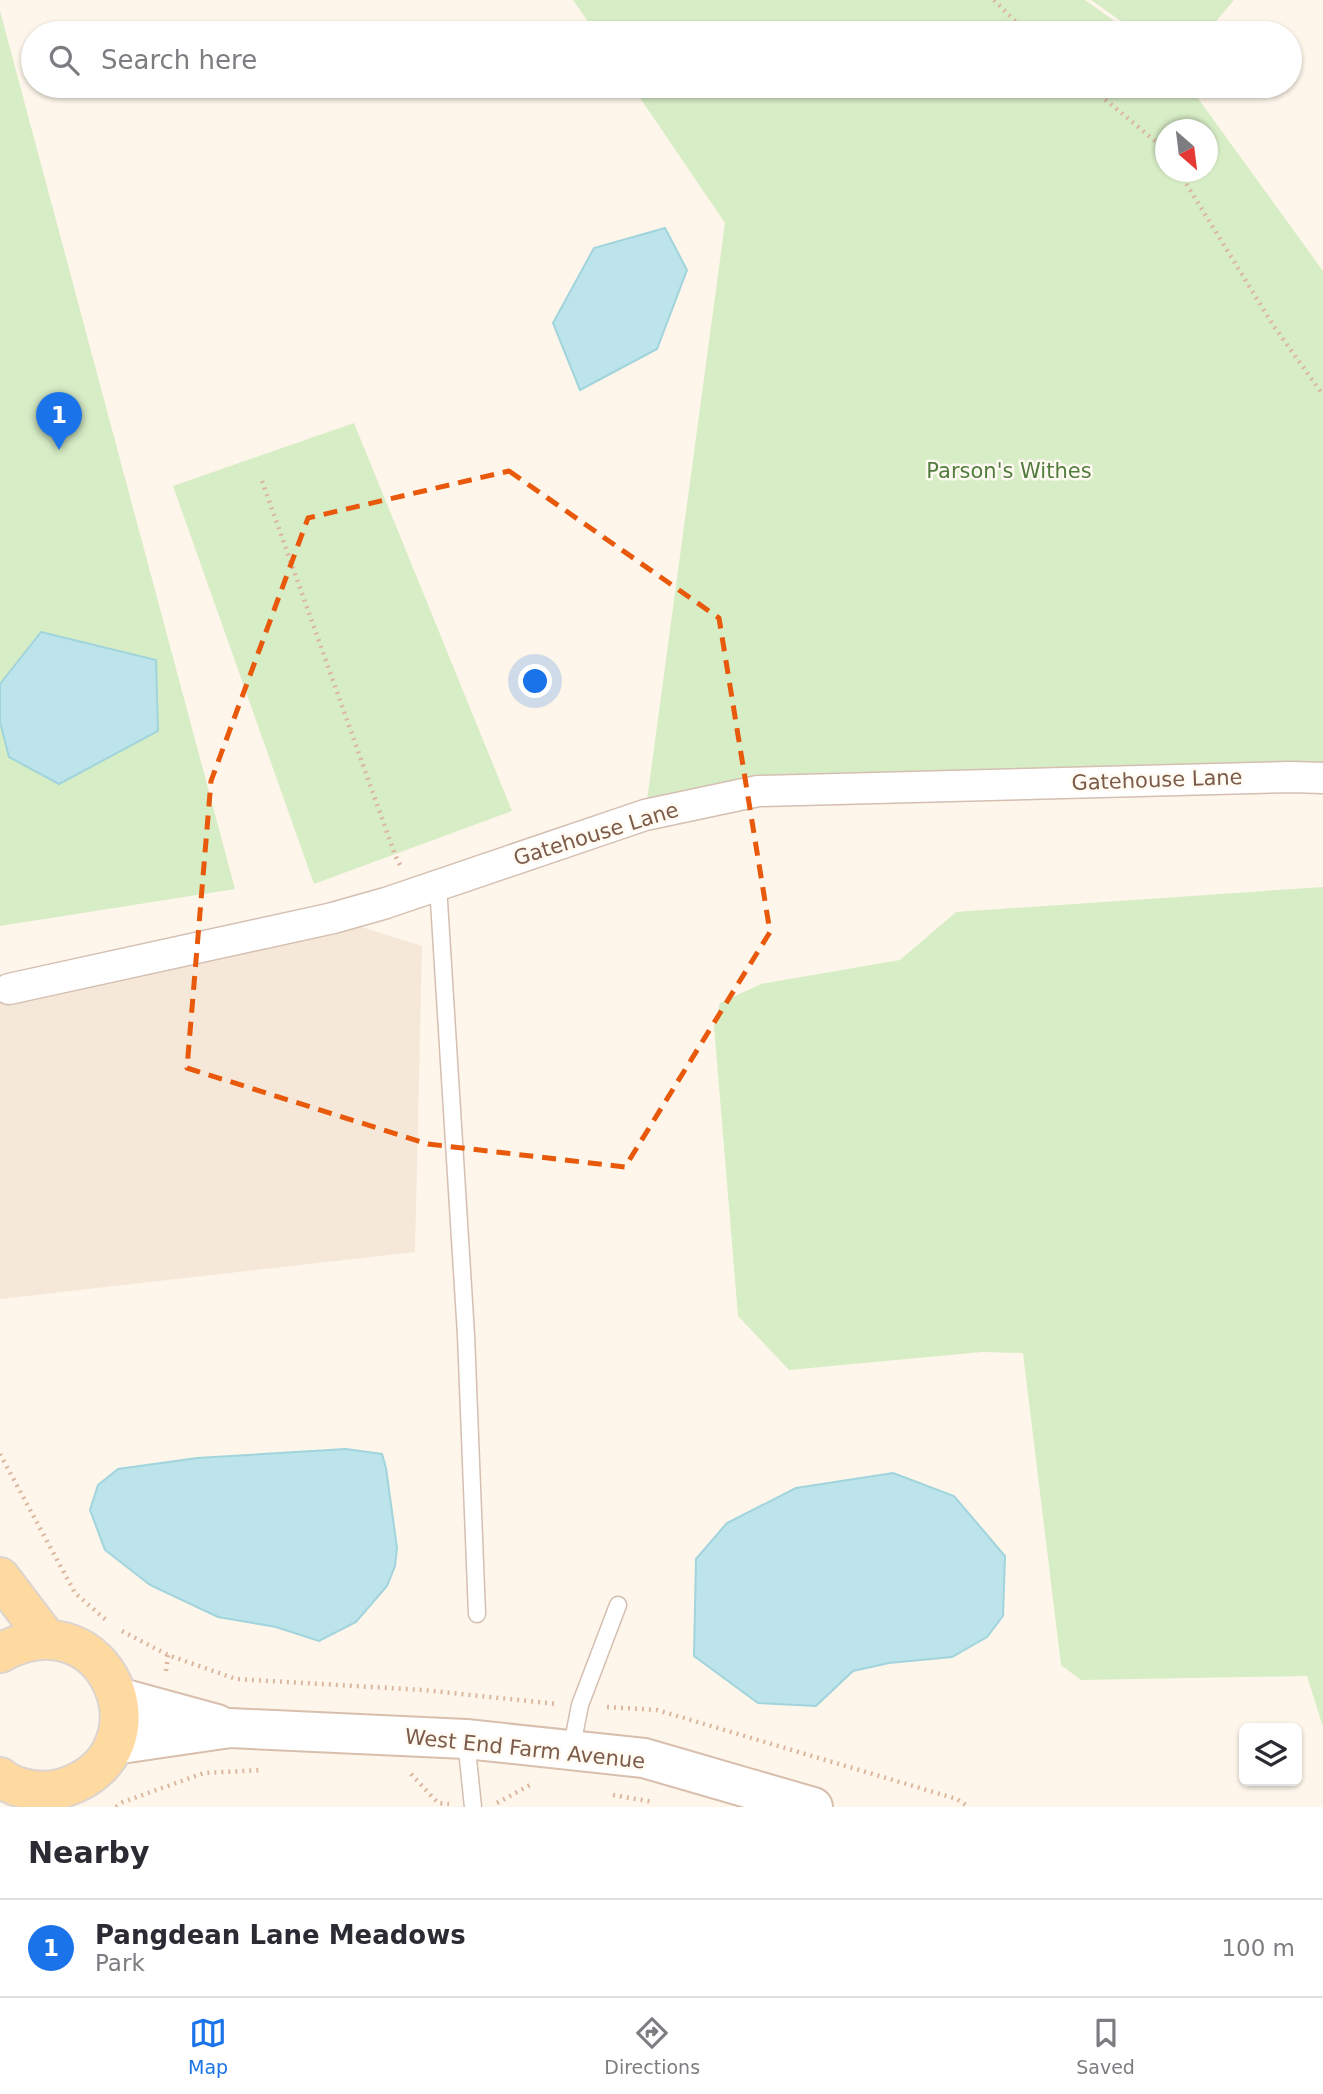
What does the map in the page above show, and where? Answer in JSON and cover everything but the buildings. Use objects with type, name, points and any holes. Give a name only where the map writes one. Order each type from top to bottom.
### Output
[{"type":"main road","points":[[0,1577],[47,1639]]},
{"type":"main road","points":[[0,1653],[23,1642],[47,1639],[71,1644],[92,1656],[108,1675],[118,1697],[120,1721],[114,1745],[101,1766],[81,1782],[49,1799],[6,1782],[0,1777]]},
{"type":"street","name":"Gatehouse Lane","points":[[9,989],[333,918],[645,815],[758,791],[1323,778]]},
{"type":"street","name":"West End Farm Avenue","points":[[118,1697],[230,1728]]},
{"type":"street","name":"West End Farm Avenue","points":[[114,1745],[230,1728],[466,1739],[644,1758],[813,1807]]},
{"type":"lane","points":[[426,889],[465,1321],[477,1614]]},
{"type":"lane","points":[[571,1751],[580,1705],[618,1605]]},
{"type":"lane","points":[[465,1806],[466,1739]]},
{"type":"path","points":[[994,0],[1015,21]]},
{"type":"path","points":[[1103,98],[1155,141]]},
{"type":"path","points":[[1185,182],[1273,325],[1323,396]]},
{"type":"path","points":[[262,481],[395,855],[426,889]]},
{"type":"path","points":[[0,1454],[75,1592],[116,1628],[168,1655],[236,1679],[423,1690],[657,1710],[957,1799],[969,1807]]},
{"type":"path","points":[[116,1807],[122,1802],[204,1773],[272,1769]]},
{"type":"path","points":[[400,1771],[410,1774],[438,1803],[465,1806]]},
{"type":"path","points":[[490,1805],[503,1802],[534,1783]]},
{"type":"path","points":[[608,1794],[661,1804]]},
{"type":"highlighted area","points":[[509,471],[719,618],[770,932],[625,1167],[428,1144],[187,1068],[211,781],[308,518]]},
{"type":"shaded area","points":[[333,918],[422,946],[415,1252],[0,1299],[0,990]]},
{"type":"green space","points":[[573,0],[1085,0],[1114,21],[588,21]]},
{"type":"green space","points":[[1091,0],[1234,0],[1216,21],[1121,21]]},
{"type":"green space","points":[[0,11],[21,98],[23,98],[235,889],[0,926]]},
{"type":"green space","name":"Parson's Withes","points":[[640,98],[1198,98],[1213,119],[1155,119],[1155,182],[1218,182],[1218,126],[1323,271],[1323,778],[758,791],[645,815],[725,223]]},
{"type":"green space","points":[[354,423],[512,811],[314,884],[173,486]]},
{"type":"green space","points":[[1323,887],[1323,1727],[1307,1676],[1081,1680],[1061,1665],[1023,1353],[982,1352],[789,1370],[738,1316],[714,1026],[720,1003],[761,984],[900,960],[956,912]]},
{"type":"water","points":[[665,228],[687,270],[657,349],[580,390],[553,323],[594,248]]},
{"type":"water","points":[[41,632],[156,660],[158,731],[59,784],[9,757],[0,722],[0,684]]},
{"type":"water","points":[[346,1449],[382,1454],[397,1548],[395,1566],[387,1586],[356,1622],[319,1641],[276,1627],[218,1617],[150,1585],[105,1550],[90,1510],[98,1485],[118,1469],[197,1458]]},
{"type":"water","points":[[893,1473],[954,1496],[1005,1556],[1003,1616],[987,1637],[952,1657],[889,1663],[853,1671],[816,1706],[758,1703],[694,1656],[696,1559],[727,1523],[796,1488]]},
{"type":"place","name":"Pangdean Lane Meadows","points":[[59,450]]}]
